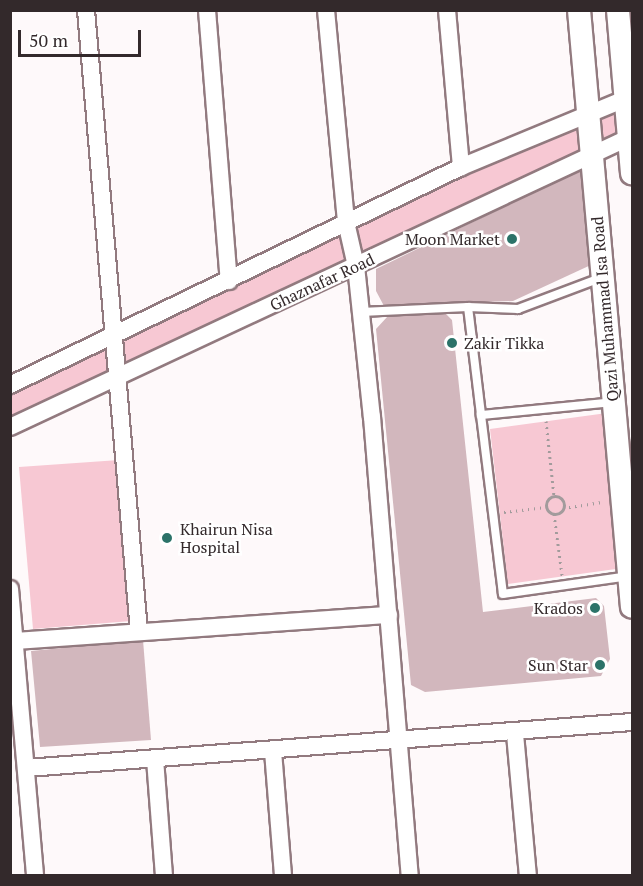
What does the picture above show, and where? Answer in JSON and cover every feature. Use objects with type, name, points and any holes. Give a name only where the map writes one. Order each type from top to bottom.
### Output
[{"type":"street","points":[[86,10],[120,375],[139,632]]},
{"type":"street","points":[[207,10],[229,281]]},
{"type":"street","points":[[326,10],[346,222],[356,266],[361,312],[410,876]]},
{"type":"street","points":[[447,10],[461,167]]},
{"type":"street","name":"Qazi Muhammad Isa Road","points":[[579,10],[633,607]]},
{"type":"street","points":[[618,10],[629,97],[633,173]]},
{"type":"street","points":[[10,385],[461,167],[587,112],[629,97]]},
{"type":"street","name":"Ghaznafar Road","points":[[10,427],[356,266],[591,153],[631,137]]},
{"type":"street","points":[[10,589],[35,876]]},
{"type":"street","points":[[16,641],[389,615]]},
{"type":"street","points":[[27,768],[515,734],[633,722]]},
{"type":"street","points":[[515,734],[528,876]]},
{"type":"street","points":[[273,751],[283,876]]},
{"type":"street","points":[[155,759],[164,876]]},
{"type":"lane","points":[[361,312],[468,307],[518,309],[602,277]]},
{"type":"lane","points":[[468,307],[503,594],[631,575]]},
{"type":"lane","points":[[481,416],[614,401]]},
{"type":"path","points":[[546,422],[554,496],[546,507]]},
{"type":"path","points":[[554,496],[561,499],[563,508]]},
{"type":"path","points":[[554,514],[563,508],[605,502]]},
{"type":"path","points":[[500,512],[546,507],[554,514],[563,576]]},
{"type":"shaded area","points":[[632,92],[632,125],[11,424],[10,386]]},
{"type":"shaded area","points":[[607,413],[623,568],[508,584],[490,429]]},
{"type":"shaded area","points":[[119,460],[131,621],[33,629],[19,467]]},
{"type":"building","name":"Moon Market","points":[[584,168],[593,264],[513,301],[384,306],[376,291],[376,269]]},
{"type":"building","points":[[441,309],[452,320],[483,612],[596,598],[604,606],[610,659],[601,676],[425,692],[411,685],[376,329],[388,316]]},
{"type":"building","points":[[143,640],[151,740],[40,747],[31,651]]},
{"type":"place","name":"Moon Market","points":[[512,239]]},
{"type":"place","name":"Zakir Tikka","points":[[452,343]]},
{"type":"place","name":"Khairun Nisa Hospital","points":[[167,538]]},
{"type":"place","name":"Krados","points":[[595,608]]},
{"type":"place","name":"Sun Star","points":[[600,665]]}]
